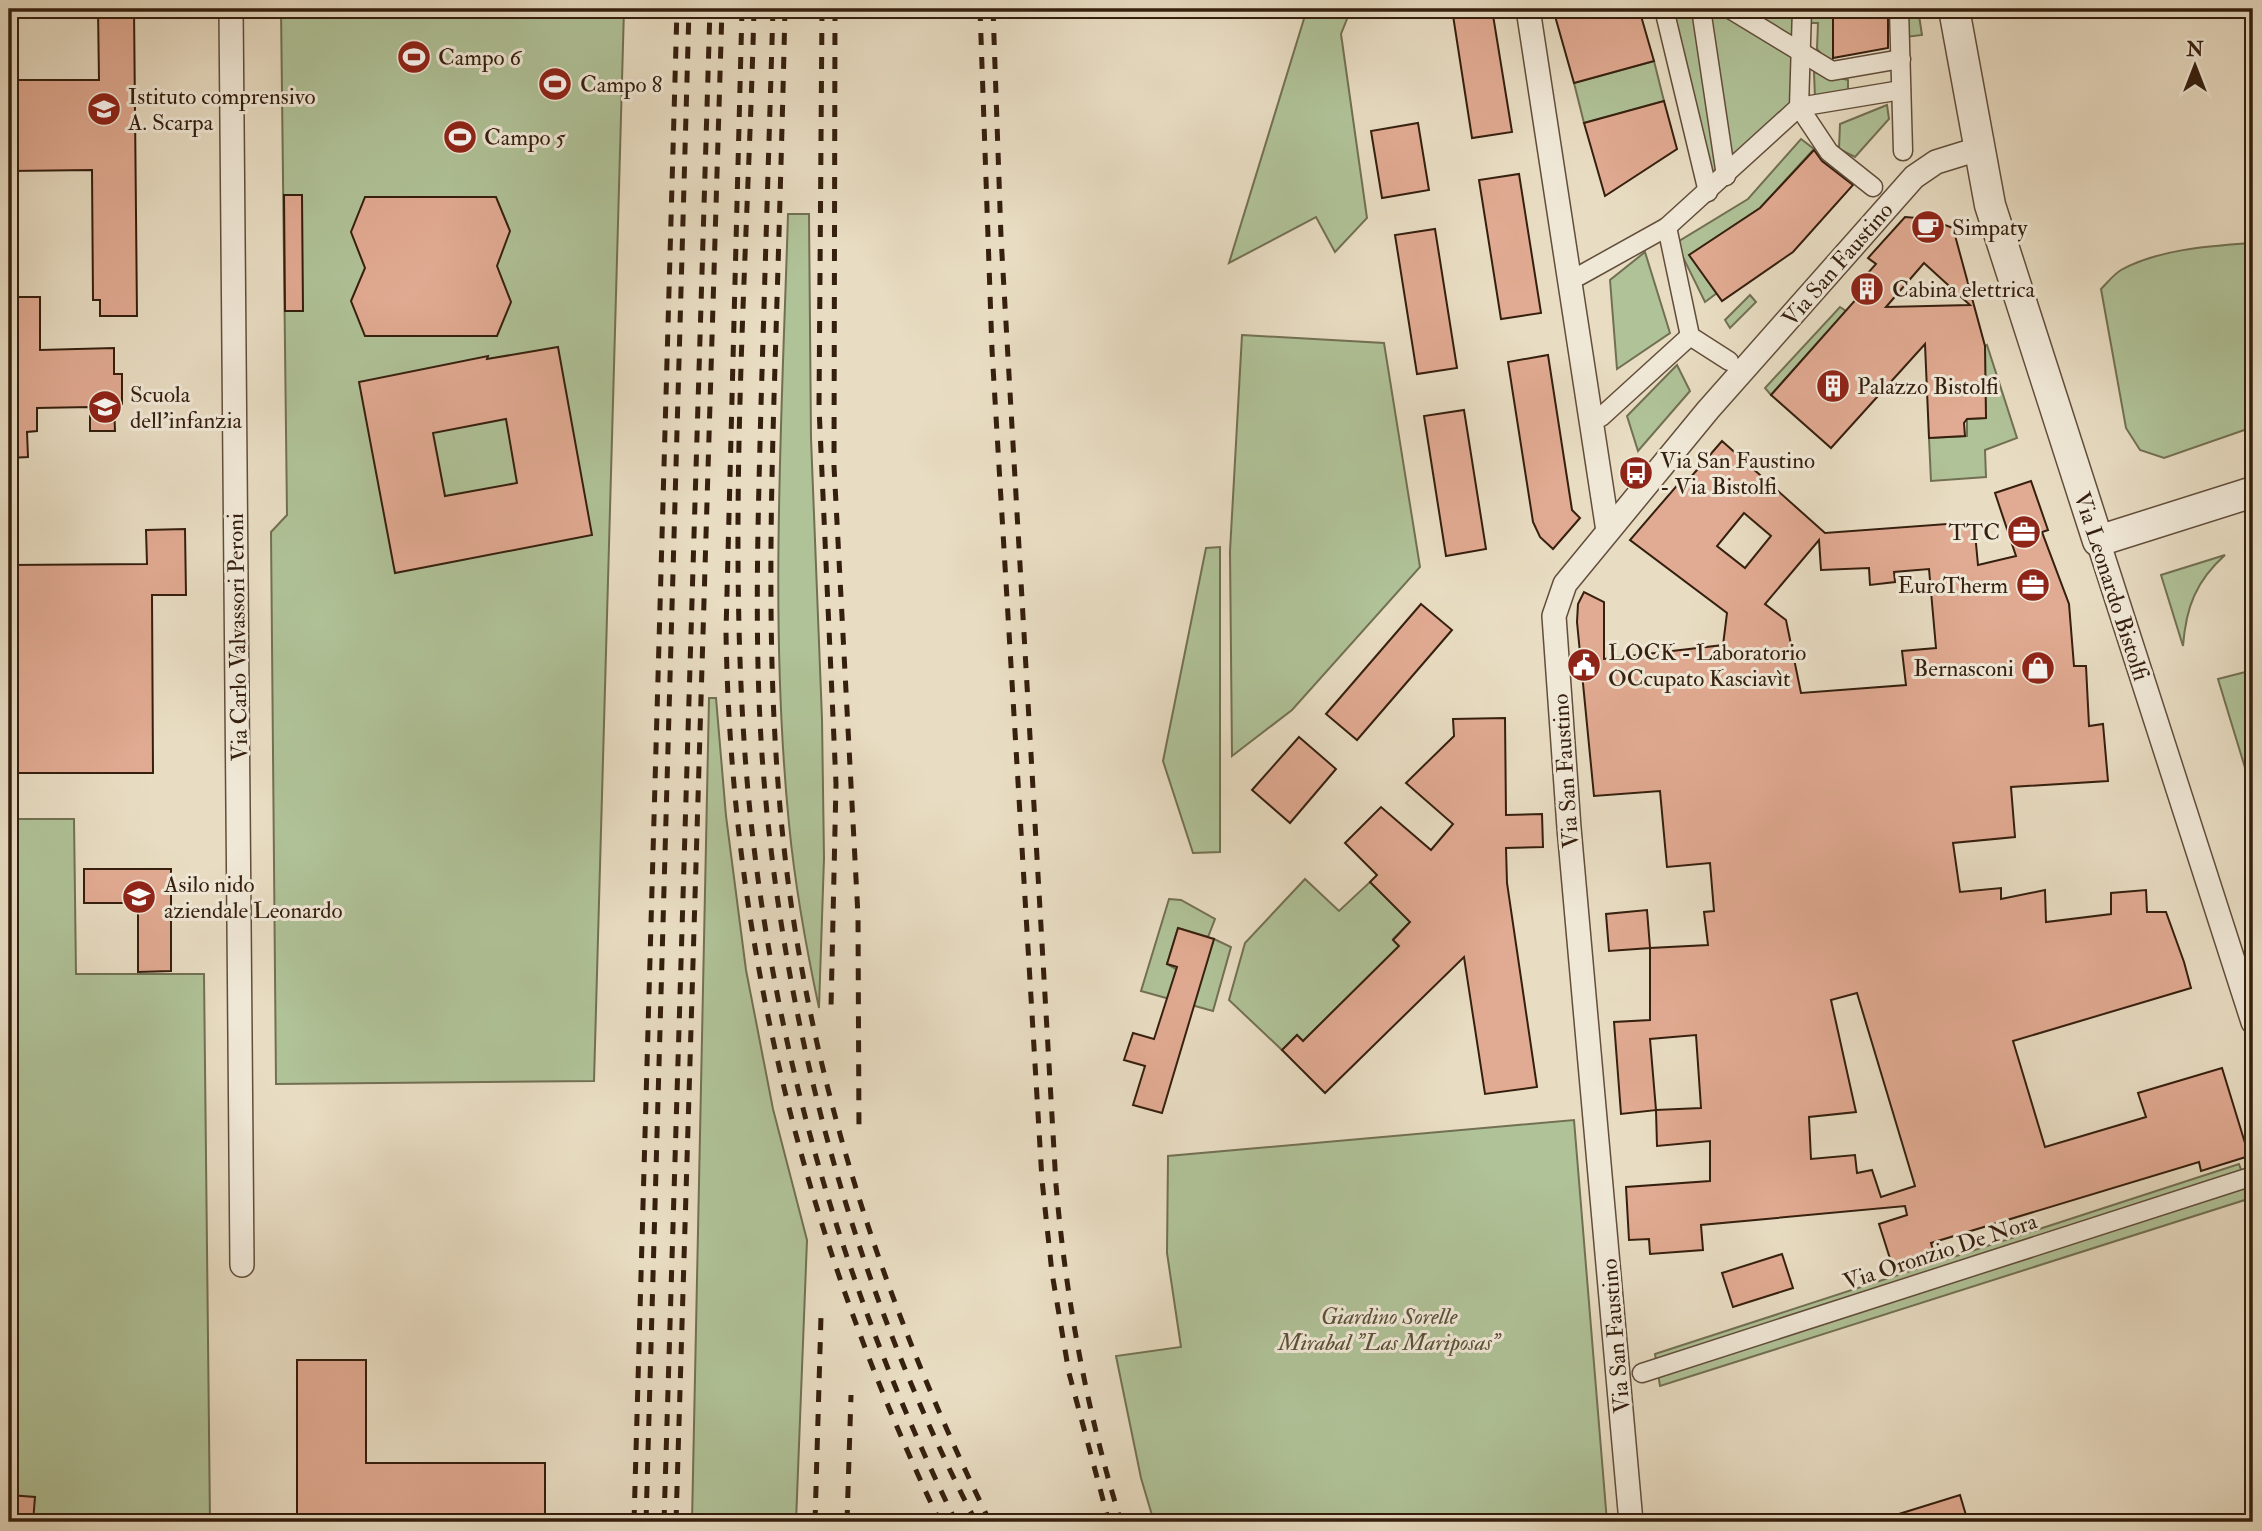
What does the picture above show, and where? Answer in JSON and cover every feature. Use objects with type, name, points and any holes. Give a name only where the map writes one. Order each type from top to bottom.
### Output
[{"type":"street","name":"Via Carlo Valvassori Peroni","points":[[231,9],[242,1265]]},
{"type":"street","points":[[1528,9],[1608,531]]},
{"type":"street","points":[[1664,9],[1708,192]]},
{"type":"street","points":[[1701,9],[1726,176]]},
{"type":"street","points":[[1802,9],[1800,107],[1829,152],[1873,187]]},
{"type":"street","points":[[1899,9],[1903,151]]},
{"type":"street","name":"Via Leonardo Bistolfi","points":[[1954,9],[1978,149],[1995,223],[2253,1022]]},
{"type":"street","points":[[1739,11],[1832,71],[1901,59]]},
{"type":"street","points":[[1579,276],[1667,227],[1800,107],[1900,90]]},
{"type":"street","name":"Via San Faustino","points":[[1631,1522],[1569,828],[1554,616],[1564,584],[1708,410],[1914,177],[1936,162],[1978,149]]},
{"type":"street","points":[[1667,227],[1690,336],[1729,361]]},
{"type":"street","points":[[1601,417],[1690,336]]},
{"type":"street","points":[[2098,541],[2253,492]]},
{"type":"street","name":"Via Oronzio De Nora","points":[[1643,1373],[2253,1176]]},
{"type":"green space","points":[[281,9],[624,9],[594,1081],[276,1084],[271,532],[287,515]]},
{"type":"green space","points":[[1307,9],[1351,9],[1341,34],[1367,218],[1335,252],[1316,217],[1229,263]]},
{"type":"green space","points":[[1664,9],[1802,9],[1799,107],[1708,192]]},
{"type":"green space","points":[[1809,9],[1833,9],[1833,68],[1817,49],[1818,23],[1809,23]]},
{"type":"green space","points":[[1904,9],[1918,9],[1922,35],[1906,37]]},
{"type":"green space","points":[[1654,61],[1664,101],[1584,123],[1574,83]]},
{"type":"green space","points":[[1814,72],[1848,80],[1848,94],[1815,98]]},
{"type":"green space","points":[[1887,105],[1889,119],[1855,157],[1839,149],[1840,124]]},
{"type":"green space","points":[[1801,139],[1814,149],[1760,208],[1690,255],[1717,293],[1705,302],[1676,243],[1748,199]]},
{"type":"green space","points":[[788,214],[809,214],[811,438],[822,719],[824,858],[819,1008],[791,847],[780,672],[780,443]]},
{"type":"green space","points":[[2252,243],[2253,427],[2164,458],[2140,450],[2126,428],[2101,289],[2121,270],[2152,257],[2185,250]]},
{"type":"green space","points":[[1645,252],[1670,333],[1617,369],[1610,280]]},
{"type":"green space","points":[[1750,295],[1756,302],[1730,328],[1725,320]]},
{"type":"green space","points":[[1840,307],[1846,311],[1771,395],[1765,388]]},
{"type":"green space","points":[[1242,335],[1384,343],[1420,567],[1292,710],[1232,756],[1230,551]]},
{"type":"green space","points":[[1987,345],[2017,438],[1985,450],[1986,477],[1931,481],[1929,438],[1967,436],[1967,419],[1986,418],[1983,347]]},
{"type":"green space","points":[[1677,365],[1690,391],[1638,451],[1627,416]]},
{"type":"green space","points":[[1220,547],[1220,852],[1193,853],[1163,761],[1206,548]]},
{"type":"green space","points":[[2225,555],[2207,575],[2194,596],[2183,646],[2161,575]]},
{"type":"green space","points":[[2253,670],[2253,794],[2218,679]]},
{"type":"green space","points":[[709,698],[716,698],[726,816],[746,970],[773,1109],[807,1240],[796,1522],[692,1522]]},
{"type":"green space","points":[[9,819],[74,819],[76,974],[204,974],[210,1522],[9,1522]]},
{"type":"green space","points":[[1305,879],[1339,911],[1370,882],[1411,921],[1393,939],[1399,946],[1303,1041],[1297,1035],[1282,1050],[1229,1000],[1245,943]]},
{"type":"green space","points":[[1169,899],[1181,900],[1215,919],[1208,937],[1178,928],[1167,964],[1200,983],[1214,939],[1231,947],[1213,1011],[1141,991]]},
{"type":"green space","name":"Giardino Sorelle Mirabal \"Las Mariposas\"","points":[[1574,1120],[1607,1522],[1154,1522],[1141,1478],[1116,1356],[1181,1347],[1167,1253],[1168,1156]]},
{"type":"green space","points":[[2239,1164],[2251,1198],[1660,1386],[1655,1354]]},
{"type":"building","points":[[98,9],[134,9],[137,316],[100,316],[100,300],[93,300],[92,170],[9,171],[9,80],[99,80]]},
{"type":"building","points":[[1452,9],[1492,9],[1512,132],[1472,138]]},
{"type":"building","points":[[1553,9],[1639,9],[1654,61],[1574,83]]},
{"type":"building","points":[[1833,9],[1888,9],[1888,48],[1833,58]]},
{"type":"building","points":[[1664,101],[1677,149],[1605,196],[1584,123]]},
{"type":"building","points":[[1418,123],[1429,190],[1382,198],[1371,131]]},
{"type":"building","points":[[1814,150],[1822,161],[1853,185],[1793,252],[1722,301],[1689,255],[1760,208]]},
{"type":"building","points":[[1519,174],[1541,313],[1501,319],[1479,180]]},
{"type":"building","points":[[284,195],[302,195],[303,311],[285,311]]},
{"type":"building","points":[[365,197],[496,197],[510,231],[497,266],[511,302],[497,336],[365,336],[351,301],[365,268],[351,232]]},
{"type":"building","points":[[1905,217],[1929,219],[1953,228],[1985,346],[1986,418],[1967,419],[1964,423],[1965,436],[1929,438],[1925,344],[1831,448],[1771,395],[1859,296],[1852,291],[1876,264],[1868,258]],"holes":[[[1924,263],[1970,305],[1886,307]]]},
{"type":"building","points":[[1435,229],[1457,368],[1417,374],[1395,235]]},
{"type":"building","points":[[9,297],[40,297],[40,350],[114,348],[114,374],[122,374],[122,404],[114,404],[115,431],[90,431],[90,407],[37,408],[37,431],[27,432],[28,457],[9,458]]},
{"type":"building","points":[[558,347],[592,535],[395,573],[359,382],[488,356],[487,359]],"holes":[[[506,419],[517,483],[445,496],[433,433]]]},
{"type":"building","points":[[1548,355],[1572,510],[1580,518],[1553,549],[1540,537],[1533,522],[1508,362]]},
{"type":"building","points":[[1464,410],[1486,549],[1446,556],[1424,416]]},
{"type":"building","points":[[1722,441],[1825,533],[1974,522],[1978,565],[2016,556],[1995,493],[2031,481],[2048,530],[2042,532],[2069,604],[2074,666],[2086,666],[2089,726],[2103,724],[2108,781],[2011,787],[2015,837],[1953,843],[1960,892],[2001,888],[2001,899],[2045,890],[2046,922],[2111,914],[2111,893],[2146,890],[2147,912],[2166,912],[2184,962],[2191,988],[2013,1041],[2045,1147],[2146,1117],[2138,1093],[2222,1068],[2249,1156],[2201,1171],[2199,1162],[1931,1243],[1935,1256],[1893,1268],[1879,1224],[1907,1215],[1905,1206],[1701,1225],[1703,1250],[1650,1254],[1649,1239],[1629,1240],[1626,1187],[1710,1181],[1710,1141],[1657,1146],[1656,1110],[1621,1114],[1614,1022],[1650,1020],[1650,948],[1708,945],[1704,912],[1714,911],[1710,863],[1667,867],[1660,791],[1594,796],[1577,622],[1578,604],[1584,592],[1604,602],[1604,659],[1723,645],[1727,613],[1630,540],[1680,482],[1684,485]],"holes":[[[1744,513],[1771,536],[1745,568],[1717,546]],[[1819,540],[1821,570],[1869,568],[1870,585],[1895,582],[1894,572],[1929,569],[1936,648],[1902,651],[1906,685],[1801,693],[1786,620],[1765,604]],[[1857,993],[1915,1186],[1881,1197],[1872,1170],[1857,1173],[1855,1155],[1811,1159],[1809,1117],[1856,1112],[1831,1000]],[[1696,1035],[1701,1108],[1656,1110],[1650,1039]]]},
{"type":"building","points":[[185,529],[186,595],[152,595],[153,773],[9,773],[9,565],[147,564],[146,530]]},
{"type":"building","points":[[1421,604],[1452,630],[1357,740],[1326,714]]},
{"type":"building","points":[[1505,718],[1506,815],[1542,814],[1543,847],[1506,848],[1507,883],[1537,1087],[1485,1094],[1464,957],[1325,1093],[1282,1050],[1297,1035],[1303,1041],[1399,946],[1393,940],[1410,922],[1370,882],[1377,875],[1345,843],[1381,807],[1431,850],[1453,824],[1406,783],[1454,736],[1453,719]]},
{"type":"building","points":[[1299,737],[1336,769],[1290,823],[1252,790]]},
{"type":"building","points":[[84,869],[171,869],[171,971],[138,972],[138,903],[84,903]]},
{"type":"building","points":[[1647,910],[1650,948],[1609,951],[1606,914]]},
{"type":"building","points":[[1178,928],[1214,939],[1162,1113],[1133,1105],[1145,1066],[1124,1060],[1133,1033],[1154,1039],[1177,967],[1167,964]]},
{"type":"building","points":[[1782,1254],[1793,1288],[1733,1307],[1722,1273]]},
{"type":"building","points":[[297,1360],[366,1360],[366,1463],[545,1463],[545,1522],[297,1522]]},
{"type":"building","points":[[9,1495],[35,1497],[33,1522],[9,1522]]},
{"type":"building","points":[[1960,1495],[1968,1522],[1887,1522],[1886,1518]]},
{"type":"railway","points":[[634,1522],[677,9]]},
{"type":"railway","points":[[646,1522],[689,9]]},
{"type":"railway","points":[[664,1522],[710,9]]},
{"type":"railway","points":[[676,1522],[722,9]]},
{"type":"railway","points":[[742,9],[726,632],[731,749],[743,863],[760,977],[784,1089],[814,1199],[850,1308],[892,1416],[940,1522]]},
{"type":"railway","points":[[754,9],[741,366],[738,546],[743,724],[752,828],[766,931],[785,1033],[810,1134],[839,1233],[912,1427],[956,1522]]},
{"type":"railway","points":[[773,9],[757,580],[762,755],[772,854],[786,953],[806,1052],[830,1149],[859,1245],[893,1340],[932,1432],[976,1522]]},
{"type":"railway","points":[[785,9],[771,590],[778,782],[792,910],[823,1069],[867,1224],[923,1375],[990,1522]]},
{"type":"railway","points":[[822,9],[819,407],[836,784],[831,1008]]},
{"type":"railway","points":[[835,9],[834,466],[858,916],[859,1136]]},
{"type":"railway","points":[[980,9],[992,350],[1042,1180],[1052,1273],[1069,1373],[1109,1522]]},
{"type":"railway","points":[[993,9],[1001,237],[1056,1185],[1079,1355],[1121,1522]]},
{"type":"railway","points":[[815,1522],[821,1316]]},
{"type":"railway","points":[[847,1522],[851,1395]]},
{"type":"place","name":"Campo 6","points":[[414,57]]},
{"type":"place","name":"Campo 8","points":[[555,84]]},
{"type":"place","name":"Istituto comprensivo A. Scarpa","points":[[104,109]]},
{"type":"place","name":"Campo 5","points":[[460,137]]},
{"type":"place","name":"Simpaty","points":[[1928,227]]},
{"type":"place","name":"Cabina elettrica","points":[[1867,289]]},
{"type":"place","name":"Palazzo Bistolfi","points":[[1833,386]]},
{"type":"place","name":"Scuola dell'infanzia","points":[[105,407]]},
{"type":"place","name":"Via San Faustino - Via Bistolfi","points":[[1636,473]]},
{"type":"place","name":"TTC","points":[[2024,532]]},
{"type":"place","name":"EuroTherm","points":[[2033,585]]},
{"type":"place","name":"LOCK - Laboratorio OCcupato Kasciavìt","points":[[1584,665]]},
{"type":"place","name":"Bernasconi","points":[[2038,668]]},
{"type":"place","name":"Asilo nido aziendale Leonardo","points":[[139,897]]}]
